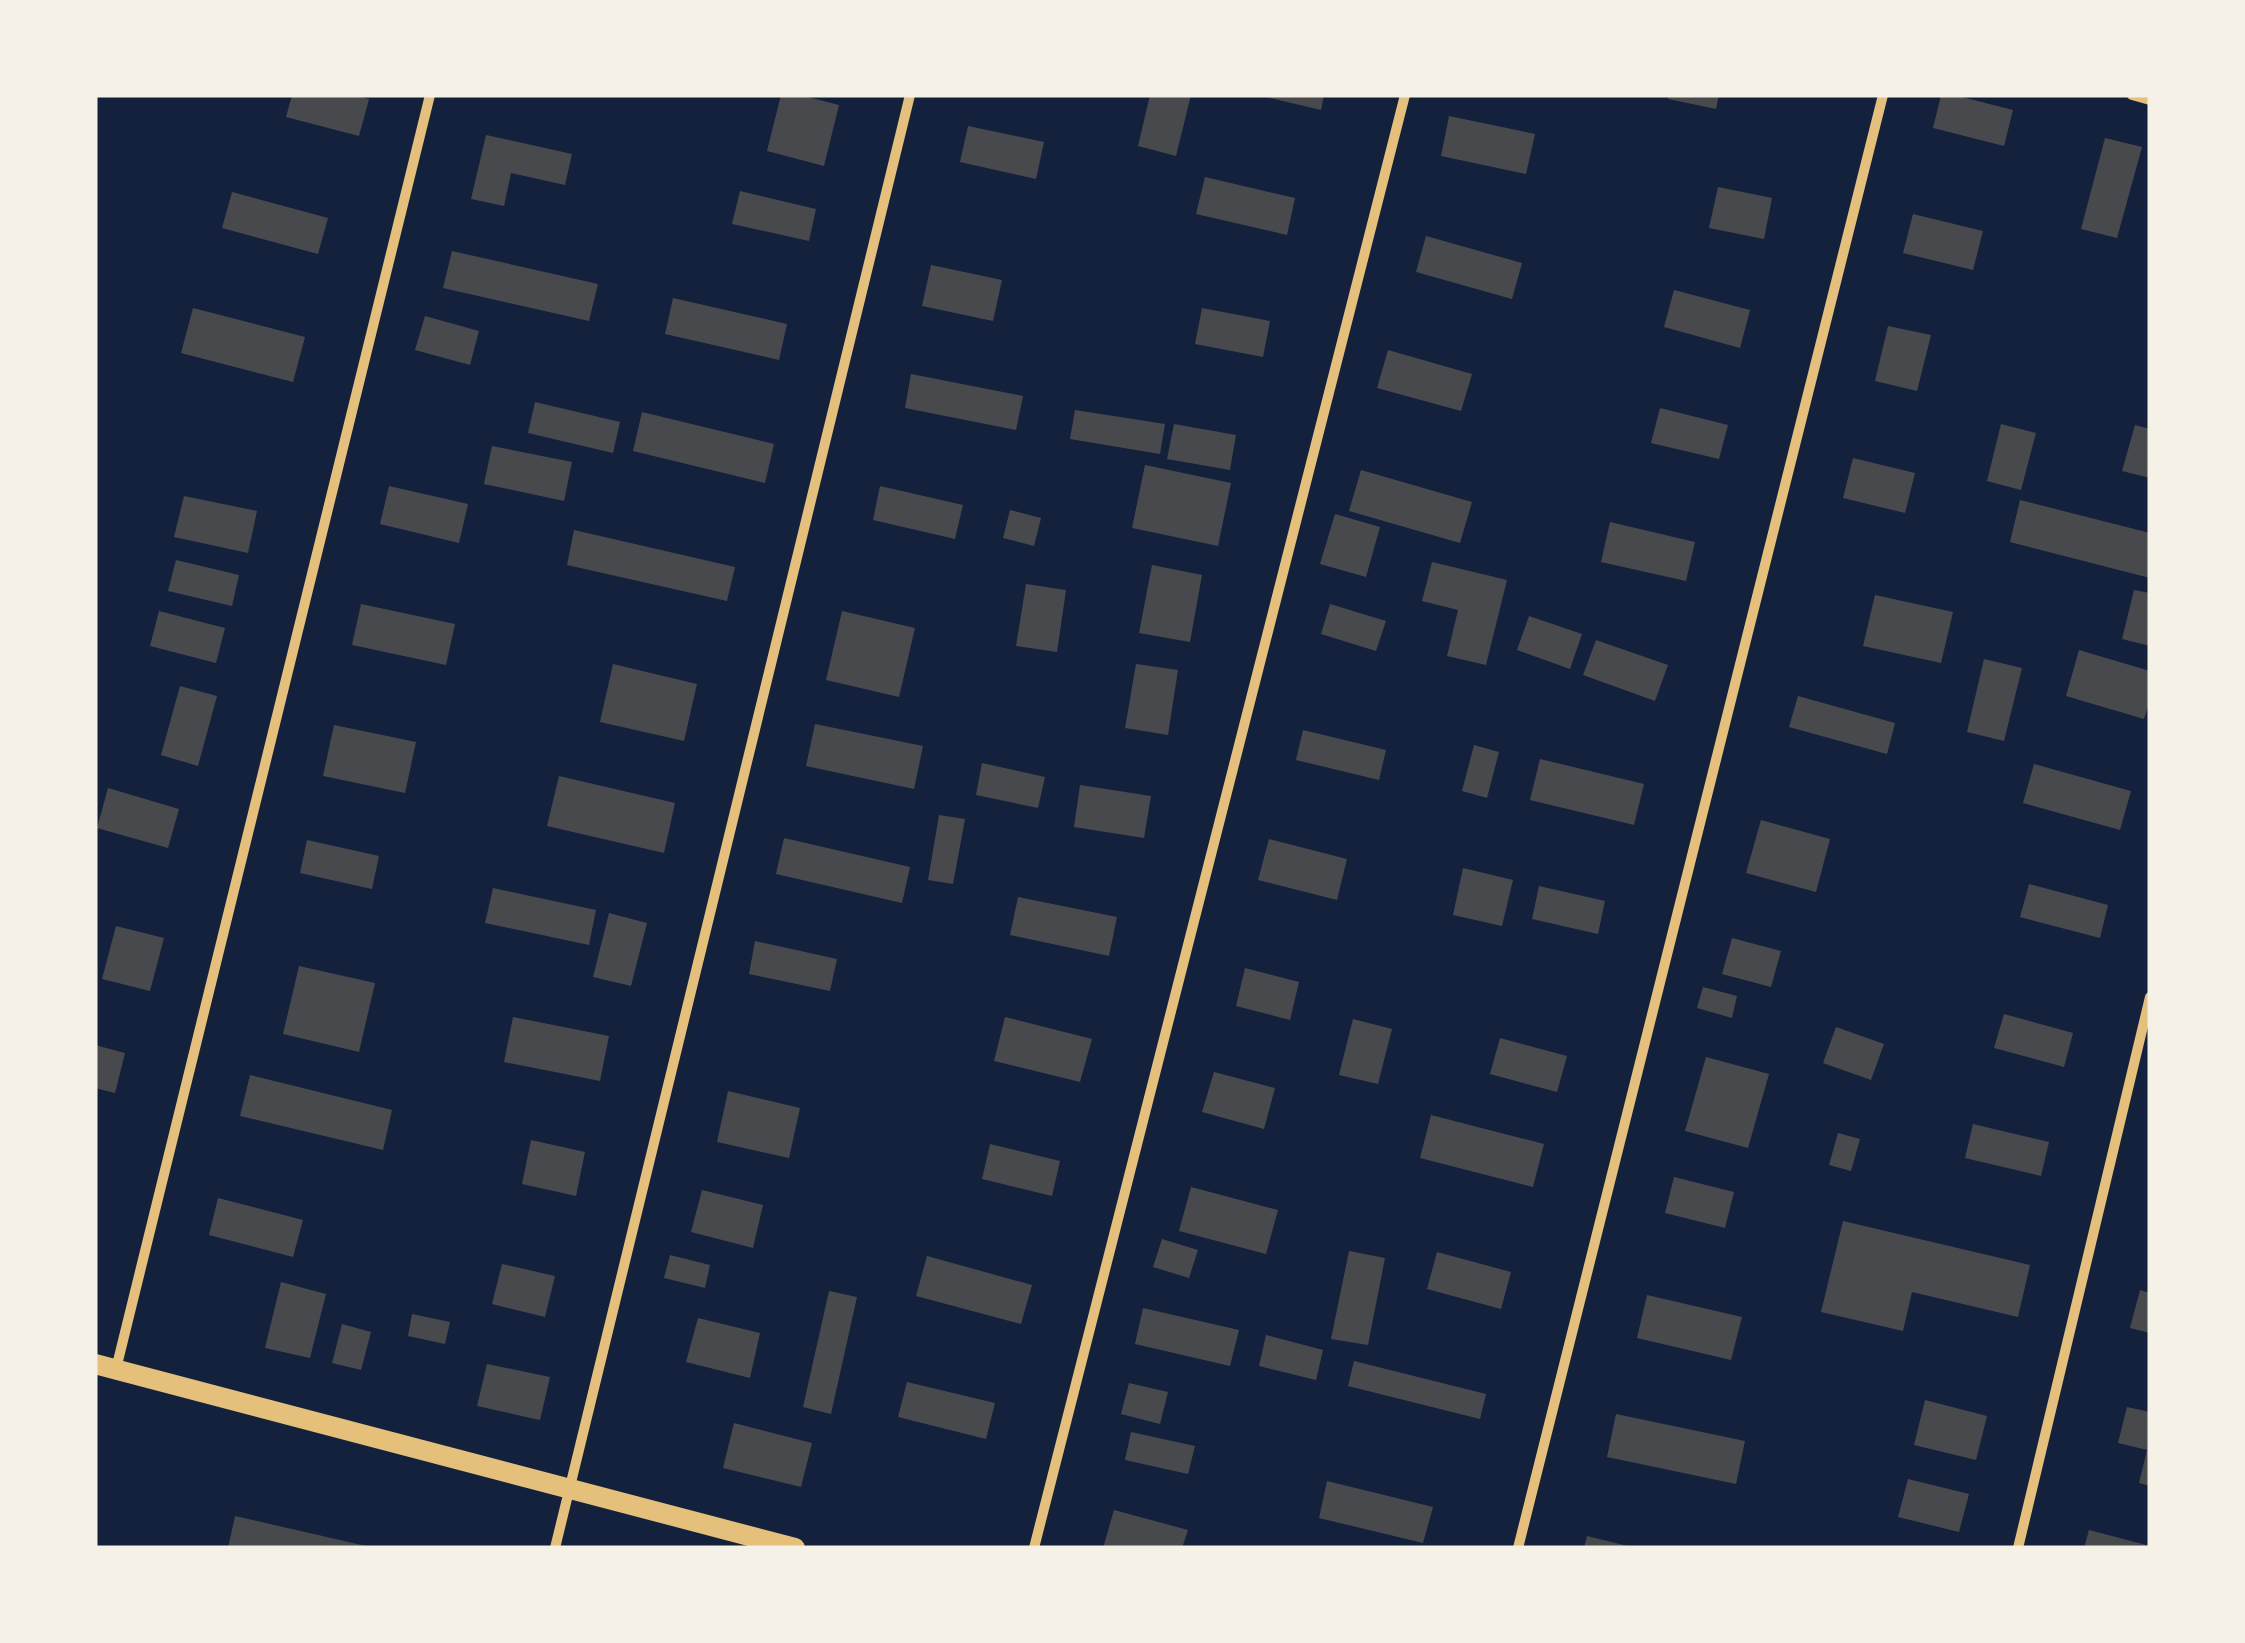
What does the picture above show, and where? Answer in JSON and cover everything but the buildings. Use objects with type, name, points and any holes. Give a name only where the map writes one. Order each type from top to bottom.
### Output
[{"type":"main road","points":[[95,1364],[795,1548]]},
{"type":"street","points":[[116,1370],[430,95]]},
{"type":"street","points":[[555,1548],[910,95]]},
{"type":"street","points":[[1034,1548],[1404,95]]},
{"type":"street","points":[[1518,1548],[1883,95]]},
{"type":"street","points":[[2132,95],[2150,100]]},
{"type":"street","points":[[2018,1548],[2150,997]]}]
